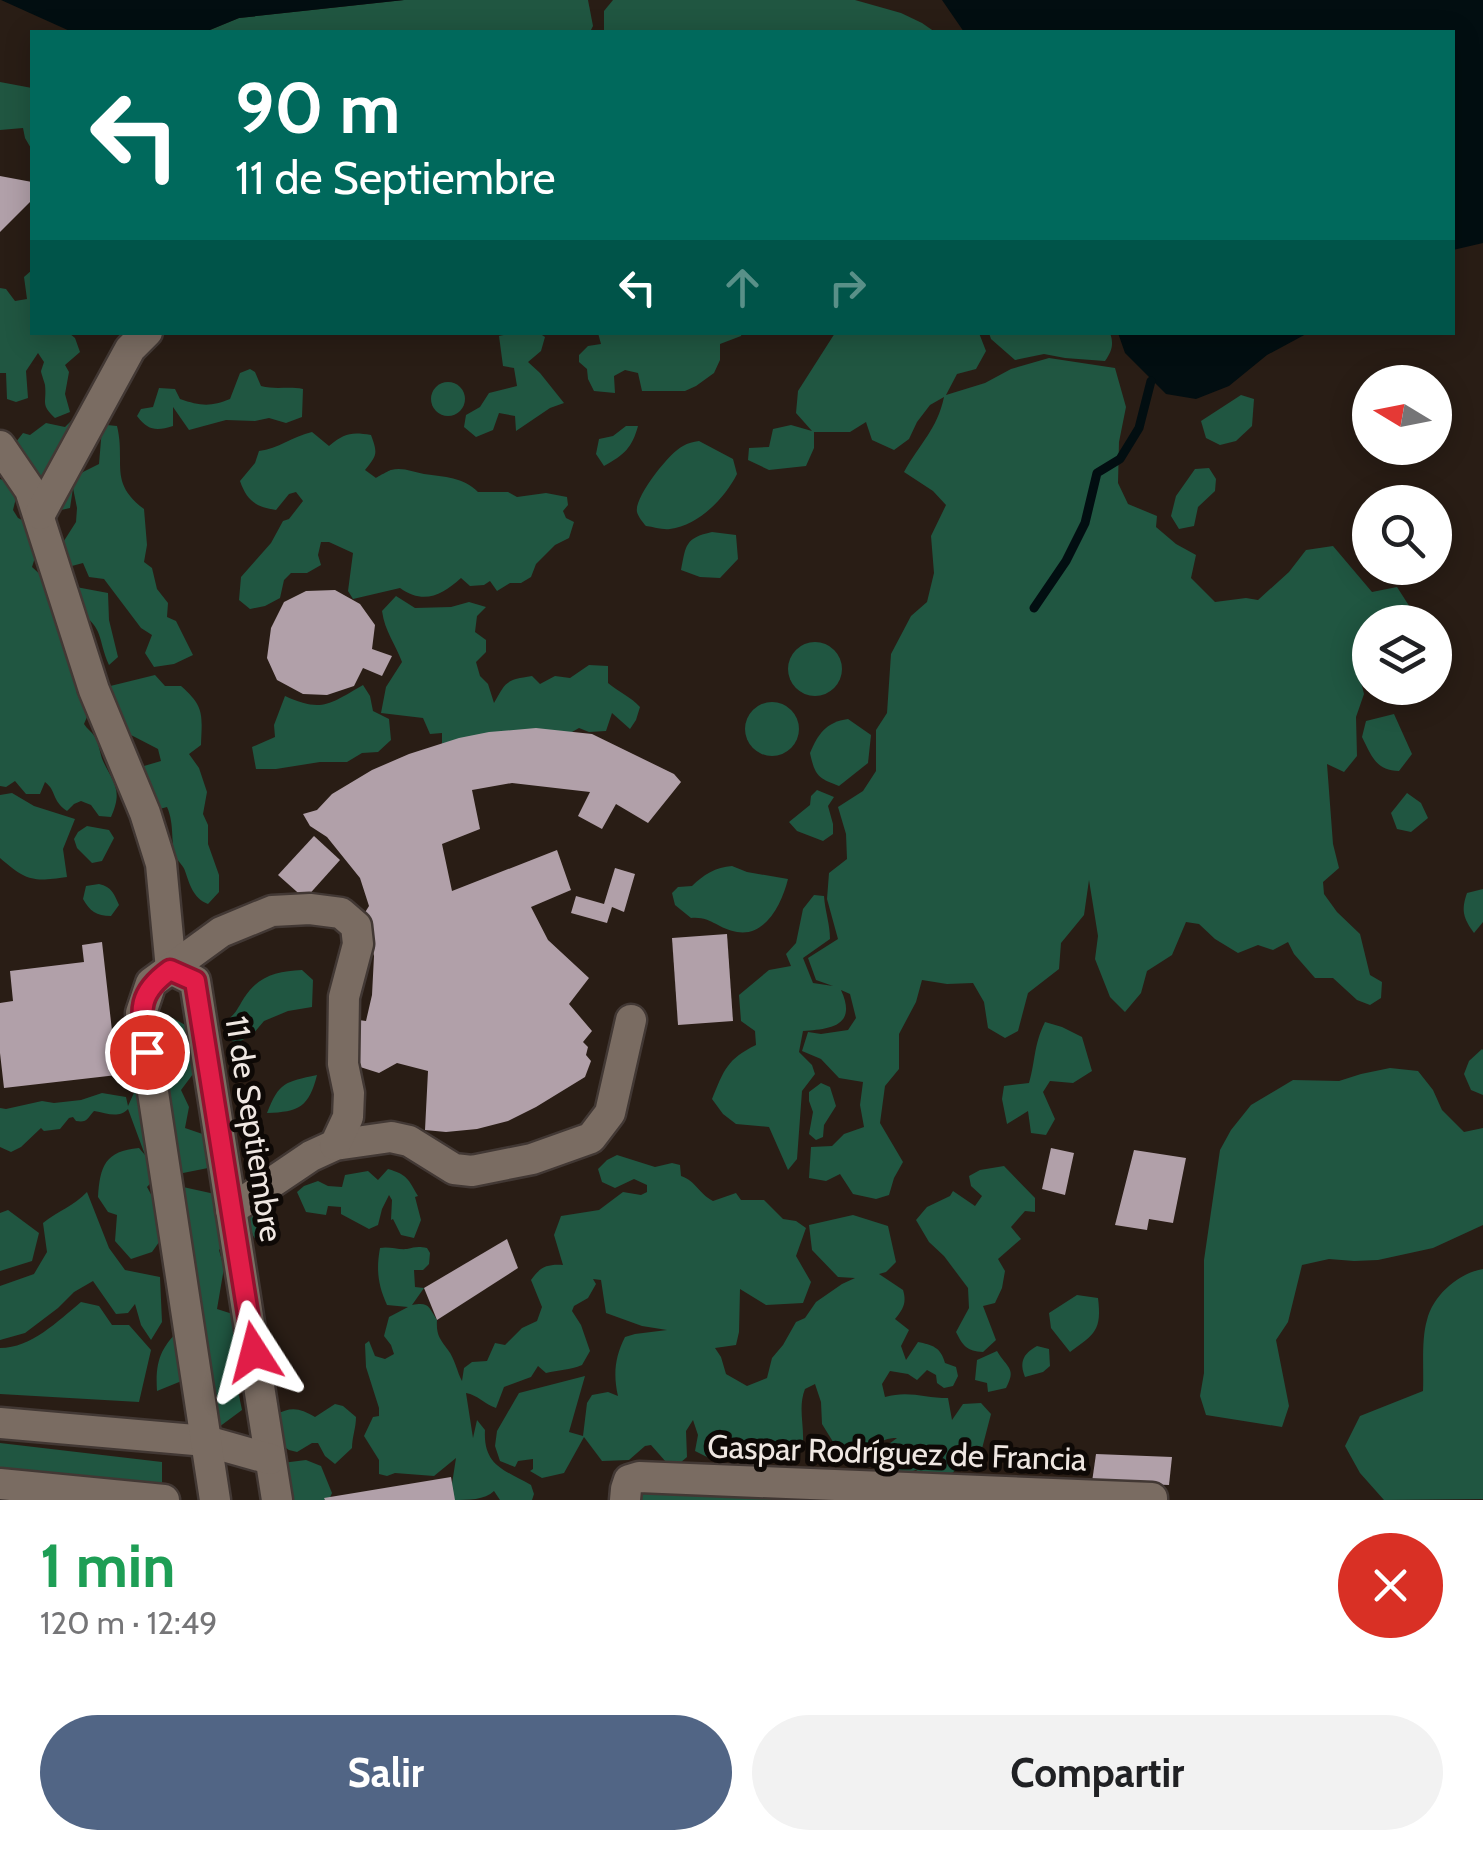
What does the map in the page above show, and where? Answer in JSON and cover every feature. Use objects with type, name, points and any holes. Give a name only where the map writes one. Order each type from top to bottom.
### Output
[{"type":"street","points":[[40,514],[130,349],[144,335]]},
{"type":"street","points":[[0,446],[30,490],[40,514],[94,690],[145,813],[161,864],[170,970]]},
{"type":"street","points":[[215,1500],[141,1013],[152,983],[222,932],[272,911],[310,909],[341,913],[356,926],[358,944],[344,996],[343,1064],[349,1093],[348,1117],[335,1145]]},
{"type":"street","name":"11 de Septiembre","points":[[170,970],[195,981],[277,1500]]},
{"type":"street","points":[[232,1210],[335,1145],[391,1137],[409,1140],[454,1169],[472,1170],[532,1159],[592,1138],[610,1113],[631,1020]]},
{"type":"street","points":[[0,1424],[206,1441],[270,1459]]},
{"type":"street","points":[[0,1484],[164,1500]]},
{"type":"street","name":"Gaspar Rodríguez de Francia","points":[[632,1489],[1152,1499]]},
{"type":"green space","points":[[404,0],[588,0],[593,26],[591,30],[210,30],[239,18]]},
{"type":"green space","points":[[613,0],[855,0],[901,13],[932,30],[604,30],[604,11]]},
{"type":"green space","points":[[0,82],[30,88],[30,147],[23,128],[0,130]]},
{"type":"green space","points":[[30,272],[30,335],[71,335],[80,352],[65,365],[69,372],[65,394],[70,412],[55,418],[46,406],[41,371],[44,362],[38,353],[26,371],[28,398],[16,402],[7,399],[6,373],[0,373],[0,288],[6,289],[15,301],[27,299],[24,277]]},
{"type":"green space","points":[[599,335],[741,335],[720,344],[720,360],[714,373],[685,391],[642,391],[638,373],[625,370],[614,376],[615,393],[594,391],[579,355],[588,346],[601,344]]},
{"type":"green space","points":[[834,335],[980,335],[986,351],[976,369],[957,374],[946,395],[1049,358],[1115,368],[1126,407],[1119,442],[1118,483],[1128,504],[1157,516],[1156,527],[1196,555],[1191,578],[1215,602],[1258,600],[1306,550],[1333,546],[1352,568],[1352,585],[1366,585],[1372,592],[1397,587],[1409,605],[1352,605],[1352,705],[1360,705],[1356,717],[1357,756],[1344,772],[1327,764],[1333,844],[1339,868],[1323,882],[1324,894],[1360,934],[1370,975],[1382,982],[1381,998],[1370,1005],[1357,1000],[1333,978],[1315,978],[1288,942],[1273,950],[1258,945],[1238,953],[1199,924],[1186,922],[1172,955],[1147,971],[1141,993],[1125,1012],[1110,997],[1095,959],[1098,936],[1089,880],[1084,915],[1061,943],[1059,969],[1028,993],[1018,1031],[1005,1038],[988,1028],[984,1002],[973,983],[922,980],[916,1002],[899,1034],[899,1069],[885,1086],[880,1123],[903,1162],[889,1195],[876,1199],[853,1194],[840,1174],[826,1181],[809,1178],[811,1147],[832,1146],[844,1134],[864,1127],[860,1105],[863,1082],[839,1078],[821,1059],[802,1051],[808,1032],[848,1030],[856,1018],[850,994],[841,990],[846,1012],[838,1024],[803,1031],[799,1052],[815,1074],[802,1091],[797,1159],[788,1170],[769,1127],[736,1124],[723,1114],[712,1099],[720,1080],[739,1055],[756,1045],[755,1031],[741,1021],[739,995],[769,970],[791,966],[786,954],[796,943],[803,909],[814,895],[824,896],[830,939],[803,958],[813,983],[833,986],[816,980],[808,958],[838,939],[827,899],[829,873],[847,859],[846,834],[838,807],[863,791],[876,771],[876,730],[887,713],[891,654],[911,616],[927,602],[934,573],[931,536],[946,505],[904,472],[932,428],[944,397],[930,405],[909,439],[894,450],[872,440],[866,422],[850,432],[814,432],[814,448],[806,466],[769,470],[748,460],[749,448],[769,447],[773,429],[791,425],[812,431],[796,413],[798,391]]},
{"type":"green space","points":[[990,335],[1110,335],[1112,344],[1105,361],[1044,354],[1015,360]]},
{"type":"green space","points":[[499,336],[545,337],[541,351],[528,362],[564,403],[516,431],[515,416],[499,413],[493,430],[476,437],[464,427],[466,415],[480,407],[489,393],[517,386],[514,368],[503,366]]},
{"type":"green space","points":[[250,369],[261,386],[303,389],[302,417],[286,423],[269,418],[226,420],[189,430],[173,407],[173,426],[167,428],[149,427],[137,416],[141,409],[153,407],[159,388],[175,389],[180,399],[200,404],[230,399],[240,373]]},
{"type":"green space","points":[[448,382],[460,387],[465,399],[460,411],[448,416],[436,411],[431,399],[436,387]]},
{"type":"green space","points":[[1241,395],[1254,399],[1252,426],[1236,441],[1220,445],[1206,438],[1201,421]]},
{"type":"green space","points":[[78,414],[72,483],[99,464],[102,428],[117,426],[122,481],[144,509],[144,562],[152,568],[157,589],[168,603],[167,617],[176,621],[193,655],[174,664],[154,667],[145,653],[152,635],[141,628],[104,579],[89,577],[83,563],[68,567],[62,544],[76,522],[73,488],[70,508],[52,512],[6,461],[23,433],[30,435],[46,423],[65,427]]},
{"type":"green space","points":[[626,426],[638,426],[633,440],[622,454],[604,466],[596,454],[599,439],[613,436]]},
{"type":"green space","points":[[312,432],[329,446],[348,434],[371,435],[375,454],[365,470],[376,478],[391,470],[404,469],[460,481],[478,492],[567,497],[568,505],[563,511],[574,522],[569,538],[555,545],[536,564],[531,577],[497,591],[490,581],[470,586],[461,578],[432,596],[417,596],[400,588],[353,599],[348,591],[353,553],[321,542],[321,565],[307,573],[291,573],[284,580],[280,598],[250,609],[239,600],[241,577],[303,501],[296,492],[289,494],[276,510],[263,507],[249,498],[240,481],[255,463],[259,451]]},
{"type":"green space","points":[[699,441],[733,459],[737,474],[732,483],[718,501],[691,523],[670,529],[646,526],[637,512],[647,486],[677,450]]},
{"type":"green space","points":[[1209,468],[1216,479],[1215,491],[1198,507],[1194,526],[1179,529],[1171,516],[1176,496],[1195,469]]},
{"type":"green space","points":[[0,479],[9,482],[17,494],[13,510],[28,523],[37,551],[32,567],[45,579],[72,647],[77,694],[89,712],[84,724],[96,739],[116,788],[111,817],[99,816],[91,805],[81,801],[67,811],[45,782],[40,794],[26,794],[15,781],[0,786]]},
{"type":"green space","points":[[712,532],[736,535],[738,559],[720,578],[700,577],[681,570],[688,544]]},
{"type":"green space","points":[[76,587],[108,593],[109,620],[118,657],[109,665],[97,629],[78,611]]},
{"type":"green space","points":[[396,596],[415,608],[469,602],[486,607],[477,616],[475,632],[486,640],[486,652],[476,662],[494,703],[504,686],[516,679],[532,676],[540,684],[555,676],[570,678],[589,665],[608,666],[608,683],[640,707],[636,720],[630,729],[612,713],[606,731],[579,728],[565,736],[442,744],[442,733],[430,734],[423,718],[381,713],[386,687],[402,662],[382,611]]},
{"type":"green space","points":[[815,642],[834,650],[842,669],[834,688],[815,696],[796,688],[788,669],[796,650]]},
{"type":"green space","points":[[155,675],[165,686],[181,686],[200,712],[201,745],[189,754],[199,768],[207,792],[203,814],[219,875],[219,892],[208,904],[195,895],[176,857],[167,807],[145,813],[131,780],[144,766],[161,761],[158,749],[131,735],[113,738],[94,690]]},
{"type":"green space","points":[[363,685],[373,711],[389,719],[391,740],[378,752],[362,753],[347,762],[256,769],[252,747],[275,737],[274,725],[285,696],[308,704],[326,704]]},
{"type":"green space","points":[[772,702],[791,710],[799,729],[791,748],[772,756],[753,748],[745,729],[753,710]]},
{"type":"green space","points":[[1394,714],[1412,754],[1399,771],[1380,765],[1362,737],[1366,721]]},
{"type":"green space","points":[[848,719],[871,735],[868,763],[839,786],[818,775],[810,753],[824,730]]},
{"type":"green space","points":[[817,790],[834,797],[828,806],[833,834],[823,841],[797,831],[789,822],[810,805]]},
{"type":"green space","points":[[12,793],[34,806],[75,819],[63,849],[67,877],[31,878],[0,858],[0,795]]},
{"type":"green space","points":[[1407,793],[1421,803],[1428,818],[1411,832],[1397,829],[1391,813]]},
{"type":"green space","points":[[87,826],[109,830],[114,838],[102,861],[92,863],[77,848],[74,839]]},
{"type":"green space","points":[[732,866],[788,879],[777,908],[764,924],[737,932],[691,918],[675,905],[672,893],[678,887],[692,886],[710,872]]},
{"type":"green space","points":[[99,884],[110,889],[119,905],[111,916],[94,912],[83,899],[86,886]]},
{"type":"green space","points":[[1483,889],[1483,922],[1474,933],[1465,918],[1464,904],[1467,893]]},
{"type":"green space","points":[[302,970],[313,980],[312,1007],[264,1021],[253,1034],[237,1043],[227,1039],[223,1023],[255,984],[276,973]]},
{"type":"green space","points":[[141,1013],[169,1016],[205,1036],[193,1074],[181,1090],[189,1107],[185,1128],[220,1140],[208,1168],[163,1177],[159,1174],[147,1187],[169,1227],[183,1187],[224,1196],[240,1226],[219,1250],[224,1268],[217,1309],[239,1316],[254,1359],[237,1386],[242,1410],[219,1427],[189,1378],[157,1391],[161,1355],[183,1326],[169,1228],[152,1252],[131,1259],[115,1241],[117,1215],[108,1212],[98,1197],[106,1162],[119,1153],[139,1148],[145,1155],[128,1109],[116,1115],[94,1111],[83,1121],[69,1118],[60,1129],[41,1128],[11,1152],[0,1147],[0,1108],[81,1100],[102,1093],[126,1097],[128,1106],[147,1064]]},
{"type":"green space","points":[[1045,1022],[1082,1037],[1092,1071],[1073,1083],[1050,1081],[1043,1092],[1055,1119],[1046,1135],[1031,1133],[1028,1111],[1007,1124],[1002,1099],[1004,1086],[1029,1083]]},
{"type":"green space","points":[[1482,1049],[1483,1095],[1471,1090],[1464,1074],[1469,1061]]},
{"type":"green space","points":[[1390,1068],[1418,1071],[1442,1110],[1464,1132],[1483,1128],[1483,1225],[1433,1248],[1378,1260],[1329,1259],[1302,1265],[1288,1322],[1276,1340],[1289,1406],[1282,1427],[1206,1415],[1200,1396],[1204,1373],[1204,1260],[1220,1150],[1251,1105],[1293,1080],[1339,1081]]},
{"type":"green space","points":[[317,1075],[301,1106],[267,1113],[284,1085]]},
{"type":"green space","points":[[821,1083],[830,1087],[836,1106],[824,1125],[823,1137],[816,1140],[809,1134],[813,1112],[809,1092]]},
{"type":"green space","points":[[617,1155],[655,1167],[680,1165],[681,1176],[713,1201],[736,1193],[741,1200],[764,1200],[783,1219],[806,1228],[796,1256],[811,1282],[803,1303],[766,1305],[740,1289],[736,1345],[715,1348],[726,1374],[747,1386],[767,1378],[772,1358],[796,1322],[805,1318],[816,1302],[855,1278],[838,1277],[812,1250],[809,1225],[853,1215],[888,1226],[896,1262],[879,1274],[903,1290],[904,1306],[895,1319],[909,1330],[901,1346],[906,1360],[918,1342],[928,1344],[938,1350],[945,1363],[956,1367],[958,1376],[953,1386],[944,1388],[937,1383],[936,1375],[927,1370],[917,1380],[890,1371],[882,1384],[885,1397],[909,1394],[948,1398],[952,1420],[963,1404],[981,1403],[991,1414],[978,1464],[971,1468],[962,1464],[950,1475],[926,1478],[916,1470],[900,1475],[887,1464],[889,1444],[897,1438],[877,1445],[866,1464],[843,1458],[822,1424],[815,1384],[805,1389],[803,1396],[803,1443],[777,1461],[751,1457],[734,1442],[726,1456],[711,1459],[695,1451],[698,1435],[693,1420],[686,1431],[687,1457],[680,1463],[666,1462],[651,1445],[629,1460],[602,1461],[584,1437],[564,1473],[542,1478],[530,1471],[533,1459],[518,1461],[515,1467],[500,1461],[495,1446],[497,1431],[519,1393],[585,1376],[569,1432],[583,1436],[587,1403],[592,1395],[608,1392],[618,1396],[616,1366],[625,1337],[667,1330],[606,1313],[601,1280],[593,1279],[596,1284],[588,1298],[572,1311],[590,1351],[582,1365],[546,1373],[538,1366],[531,1377],[504,1387],[496,1408],[466,1393],[473,1438],[477,1420],[485,1430],[492,1459],[531,1485],[532,1500],[500,1500],[494,1491],[481,1498],[453,1500],[456,1458],[434,1476],[379,1474],[379,1460],[364,1436],[373,1417],[379,1416],[366,1367],[365,1344],[369,1341],[375,1356],[385,1359],[394,1354],[384,1336],[389,1317],[408,1307],[387,1305],[379,1277],[380,1248],[427,1248],[429,1264],[423,1270],[414,1270],[415,1287],[424,1288],[412,1305],[425,1305],[432,1311],[439,1336],[462,1381],[464,1368],[472,1362],[487,1361],[495,1343],[505,1345],[522,1328],[537,1321],[542,1307],[531,1280],[544,1267],[563,1265],[554,1235],[561,1216],[599,1210],[623,1192],[647,1192],[647,1185],[634,1179],[615,1188],[602,1182],[598,1169]]},
{"type":"green space","points":[[1004,1166],[1035,1198],[1035,1212],[1025,1211],[1011,1227],[1021,1239],[998,1259],[1005,1271],[1002,1288],[995,1303],[983,1306],[996,1340],[983,1352],[966,1347],[956,1332],[969,1308],[968,1288],[929,1242],[916,1220],[927,1207],[953,1191],[975,1206],[982,1196],[971,1186],[969,1176]]},
{"type":"green space","points":[[388,1169],[407,1178],[418,1196],[415,1197],[421,1220],[414,1238],[401,1235],[391,1220],[389,1195],[378,1225],[369,1229],[341,1214],[341,1207],[328,1206],[326,1215],[306,1212],[297,1192],[318,1181],[342,1187],[345,1175],[368,1171],[378,1180]]},
{"type":"green space","points":[[87,1192],[109,1248],[125,1270],[160,1277],[162,1322],[151,1340],[141,1325],[135,1304],[128,1313],[116,1314],[93,1281],[25,1333],[0,1340],[0,1286],[34,1274],[47,1252],[43,1223]]},
{"type":"green space","points":[[260,1209],[280,1232],[266,1244],[257,1241],[252,1231],[250,1217]]},
{"type":"green space","points":[[8,1210],[39,1233],[32,1261],[0,1271],[0,1213]]},
{"type":"green space","points":[[1483,1269],[1483,1499],[1384,1500],[1360,1473],[1345,1446],[1360,1416],[1423,1391],[1424,1337],[1430,1311],[1448,1287]]},
{"type":"green space","points":[[1077,1295],[1098,1298],[1099,1317],[1091,1335],[1070,1352],[1051,1328],[1049,1313]]},
{"type":"green space","points":[[81,1302],[99,1306],[112,1325],[129,1325],[151,1350],[139,1402],[0,1394],[0,1348],[33,1338]]},
{"type":"green space","points":[[1037,1346],[1049,1349],[1050,1366],[1025,1377],[1024,1359]]},
{"type":"green space","points":[[997,1351],[1011,1376],[1006,1388],[988,1392],[987,1383],[975,1380],[977,1360]]},
{"type":"green space","points":[[335,1404],[356,1417],[352,1448],[335,1464],[318,1443],[297,1452],[275,1441],[275,1415],[295,1409],[315,1417]]},
{"type":"green space","points":[[0,1443],[162,1462],[162,1491],[0,1472]]},
{"type":"green space","points":[[306,1460],[321,1466],[332,1493],[329,1500],[271,1500],[282,1463]]},
{"type":"green space","points":[[648,1490],[818,1492],[815,1500],[637,1500]]},
{"type":"shaded area","points":[[1,0],[404,0],[239,18],[210,30],[68,30]]},
{"type":"shaded area","points":[[942,0],[1483,0],[1483,243],[1455,250],[1455,30],[963,30]]},
{"type":"shaded area","points":[[1119,335],[1304,335],[1267,355],[1229,386],[1196,399],[1166,394],[1125,353]]},
{"type":"building","points":[[0,176],[30,182],[30,202],[0,232]]},
{"type":"building","points":[[335,590],[360,604],[375,625],[372,649],[392,656],[382,676],[363,668],[354,686],[327,695],[303,694],[277,680],[267,658],[271,628],[284,602],[306,591]]},
{"type":"building","points":[[536,728],[592,734],[674,774],[681,782],[648,823],[616,804],[602,829],[578,816],[590,792],[512,783],[472,790],[480,829],[442,844],[452,891],[557,850],[571,890],[531,907],[548,940],[589,978],[569,1004],[592,1031],[583,1042],[591,1061],[585,1077],[508,1121],[477,1129],[425,1130],[428,1071],[397,1063],[379,1073],[357,1066],[351,1019],[366,1021],[372,995],[374,956],[364,914],[369,906],[360,878],[303,814],[317,810],[332,794],[372,770],[409,754],[459,738]]},
{"type":"building","points":[[314,836],[340,860],[305,899],[278,875]]},
{"type":"building","points":[[615,868],[635,874],[624,912],[612,907],[607,923],[571,913],[576,896],[604,904]]},
{"type":"building","points":[[727,934],[733,1021],[678,1025],[672,938]]},
{"type":"building","points":[[102,942],[117,1075],[4,1088],[0,1003],[13,1001],[10,971],[84,962],[82,945]]},
{"type":"building","points":[[1051,1148],[1074,1153],[1065,1195],[1042,1189]]},
{"type":"building","points":[[1134,1150],[1186,1158],[1173,1223],[1149,1219],[1147,1230],[1115,1225]]},
{"type":"building","points":[[507,1239],[518,1268],[437,1320],[424,1288]]},
{"type":"building","points":[[1096,1454],[1172,1457],[1169,1485],[1092,1482]]},
{"type":"building","points":[[451,1477],[455,1500],[324,1498]]},
{"type":"waterway","points":[[1034,608],[1066,561],[1085,523],[1097,473],[1120,459],[1139,428],[1151,381]]},
{"type":"route","points":[[147,1052],[141,1013],[152,983],[170,970],[195,981],[254,1352]]}]
